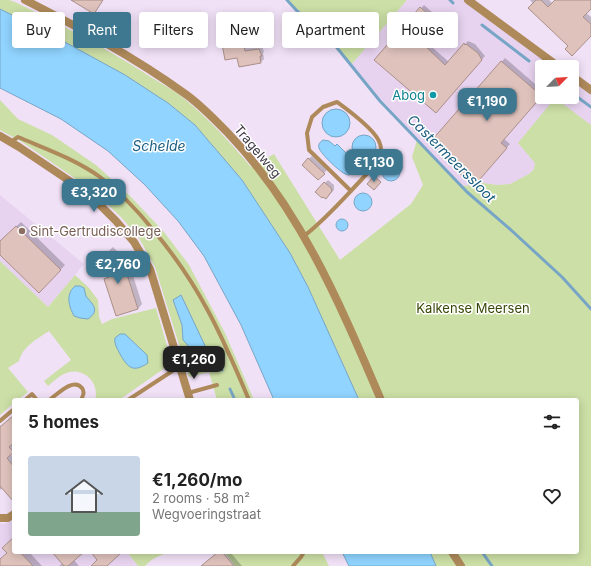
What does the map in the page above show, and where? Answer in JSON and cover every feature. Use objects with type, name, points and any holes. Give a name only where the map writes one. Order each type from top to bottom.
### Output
[{"type":"street","name":"Tragelweg","points":[[25,0],[127,55],[185,94],[208,113],[250,157],[268,179],[304,236],[324,272],[380,398]]},
{"type":"street","points":[[468,0],[550,60]]},
{"type":"street","points":[[579,81],[591,90]]},
{"type":"street","points":[[0,136],[89,194],[116,221],[134,242],[150,270],[189,397]]},
{"type":"street","points":[[0,518],[8,518],[12,515]]},
{"type":"street","points":[[453,554],[461,566]]},
{"type":"lane","points":[[304,236],[318,225],[351,191],[374,167],[380,158],[381,151],[378,139],[355,115],[336,102],[323,107],[312,117],[307,133],[309,150],[351,191]]},
{"type":"lane","points":[[11,143],[18,137],[78,163],[100,177],[144,218],[171,251],[191,280],[225,344],[248,398]]},
{"type":"lane","points":[[131,398],[180,366]]},
{"type":"lane","points":[[52,398],[68,386],[75,384],[79,385],[83,391],[82,398]]},
{"type":"lane","points":[[189,397],[217,385]]},
{"type":"lane","points":[[27,398],[32,394],[35,398]]},
{"type":"lane","points":[[0,421],[12,411]]},
{"type":"lane","points":[[293,566],[303,554]]},
{"type":"shaded area","points":[[407,0],[468,0],[549,60],[535,60],[535,104],[554,104],[534,169],[529,174],[510,184],[497,185],[483,183],[461,186],[417,140],[351,65],[366,48],[379,48],[379,32],[387,23],[387,48],[458,48],[458,12],[397,12]]},
{"type":"shaded area","points":[[579,81],[591,90],[591,125],[562,104],[579,104]]},
{"type":"shaded area","name":"Sint-Gertrudiscollege","points":[[0,195],[84,264],[48,307],[0,261]]},
{"type":"shaded area","points":[[12,521],[12,554],[129,554],[138,566],[0,566],[0,523],[4,524]]},
{"type":"green space","name":"Kalkense Meersen","points":[[0,0],[15,2],[35,12],[12,12],[12,15],[0,9]]},
{"type":"green space","points":[[286,0],[407,0],[397,12],[387,12],[387,23],[379,32],[379,12],[300,12]]},
{"type":"green space","name":"Kalkense Meersen","points":[[65,27],[73,31],[73,47],[65,42]]},
{"type":"green space","name":"Kalkense Meersen","points":[[76,48],[103,48],[182,97],[227,139],[251,167],[274,154],[340,260],[411,204],[423,185],[412,157],[417,140],[461,186],[483,183],[497,185],[510,184],[529,174],[534,169],[535,163],[518,143],[550,104],[563,104],[591,125],[591,566],[436,566],[431,554],[579,554],[579,398],[358,398],[308,287],[290,253],[242,180],[195,125],[168,103],[125,75]]},
{"type":"green space","points":[[337,48],[366,48],[351,65]]},
{"type":"green space","points":[[0,100],[18,119],[52,135],[96,165],[132,198],[164,232],[189,265],[225,333],[253,398],[216,398],[209,372],[189,377],[155,267],[139,238],[121,217],[92,190],[22,142],[0,130]]},
{"type":"green space","points":[[0,261],[48,307],[75,275],[89,288],[98,300],[99,317],[102,324],[112,319],[156,308],[172,363],[122,398],[95,398],[96,394],[93,383],[86,375],[76,372],[64,374],[48,386],[44,381],[71,360],[49,331],[31,343],[24,351],[19,361],[8,368],[28,392],[20,398],[12,398],[12,405],[0,415]]},
{"type":"green space","points":[[129,554],[165,554],[157,557],[145,566],[138,566]]},
{"type":"green space","points":[[226,554],[323,554],[329,566],[235,566]]},
{"type":"water","name":"Schelde","points":[[0,9],[12,15],[12,48],[65,48],[65,42],[73,47],[73,48],[76,48],[125,75],[168,103],[195,125],[242,180],[290,253],[308,287],[358,398],[273,398],[241,325],[204,256],[178,221],[145,185],[108,151],[61,119],[0,88]]},
{"type":"water","points":[[336,109],[346,113],[350,123],[346,133],[336,137],[326,133],[322,123],[326,113]]},
{"type":"water","points":[[364,135],[372,139],[376,147],[372,155],[364,159],[356,155],[352,147],[356,139]]},
{"type":"water","points":[[323,140],[329,141],[335,146],[337,144],[355,162],[356,169],[352,173],[349,175],[342,172],[320,151],[320,143]]},
{"type":"water","points":[[387,163],[395,163],[400,168],[398,179],[395,181],[387,181],[382,176],[382,168]]},
{"type":"water","points":[[359,193],[367,193],[372,198],[370,209],[367,211],[359,211],[354,206],[354,198]]},
{"type":"water","points":[[340,219],[344,219],[348,225],[344,231],[340,231],[336,227],[336,223]]},
{"type":"water","points":[[75,286],[84,288],[86,296],[93,304],[95,310],[94,313],[88,319],[74,316],[69,297]]},
{"type":"water","points":[[181,295],[210,357],[194,352],[183,340],[182,325],[173,300]]},
{"type":"water","points":[[120,334],[125,334],[147,355],[148,363],[138,368],[131,368],[128,366],[115,344],[115,338]]},
{"type":"water","points":[[343,554],[431,554],[436,566],[349,566]]},
{"type":"building","points":[[71,0],[103,0],[95,12],[91,12]]},
{"type":"building","points":[[536,0],[541,0],[548,7],[555,0],[591,0],[591,9],[583,17],[591,24],[591,36],[572,56],[565,49],[568,46],[528,8]]},
{"type":"building","name":"Abog","points":[[420,7],[426,12],[416,12]]},
{"type":"building","name":"Abog","points":[[464,43],[478,53],[482,60],[436,113],[374,60],[387,45],[387,48],[427,48],[445,65]]},
{"type":"building","points":[[223,48],[244,48],[245,51],[259,49],[262,56],[260,56],[261,63],[239,67],[237,58],[225,60]]},
{"type":"building","points":[[501,61],[535,90],[535,104],[501,143],[507,148],[474,186],[456,170],[460,164],[432,140]]},
{"type":"building","points":[[308,158],[325,174],[318,180],[302,165]]},
{"type":"building","points":[[374,176],[381,182],[374,190],[367,184]]},
{"type":"building","points":[[324,182],[331,188],[332,191],[326,199],[323,197],[322,198],[315,192]]},
{"type":"building","points":[[16,226],[61,270],[39,293],[0,255],[0,241]]},
{"type":"building","points":[[108,251],[125,268],[138,309],[116,316],[104,279],[109,277],[95,262]]},
{"type":"building","points":[[12,417],[12,445],[9,447],[12,450],[12,454],[7,458],[12,464],[12,500],[0,486],[0,427]]},
{"type":"building","points":[[12,539],[12,554],[22,554],[33,566],[0,566],[0,559],[7,553],[2,548]]},
{"type":"building","points":[[54,554],[82,554],[68,566],[64,566]]},
{"type":"building","points":[[92,554],[120,554],[107,566],[91,566],[97,560]]},
{"type":"building","points":[[216,554],[224,554],[234,566],[201,566]]},
{"type":"waterway","name":"Castermeerssloot","points":[[287,0],[297,11],[325,33],[380,101],[467,192],[562,277],[591,309]]},
{"type":"waterway","points":[[450,0],[453,3]]},
{"type":"waterway","points":[[482,25],[529,61]]},
{"type":"waterway","points":[[579,98],[591,107]]},
{"type":"waterway","points":[[208,352],[217,361],[222,370]]},
{"type":"waterway","points":[[230,389],[234,398]]},
{"type":"waterway","points":[[483,554],[492,566]]},
{"type":"place","name":"Abog","points":[[433,95]]},
{"type":"place","name":"Sint-Gertrudiscollege","points":[[22,231]]}]
